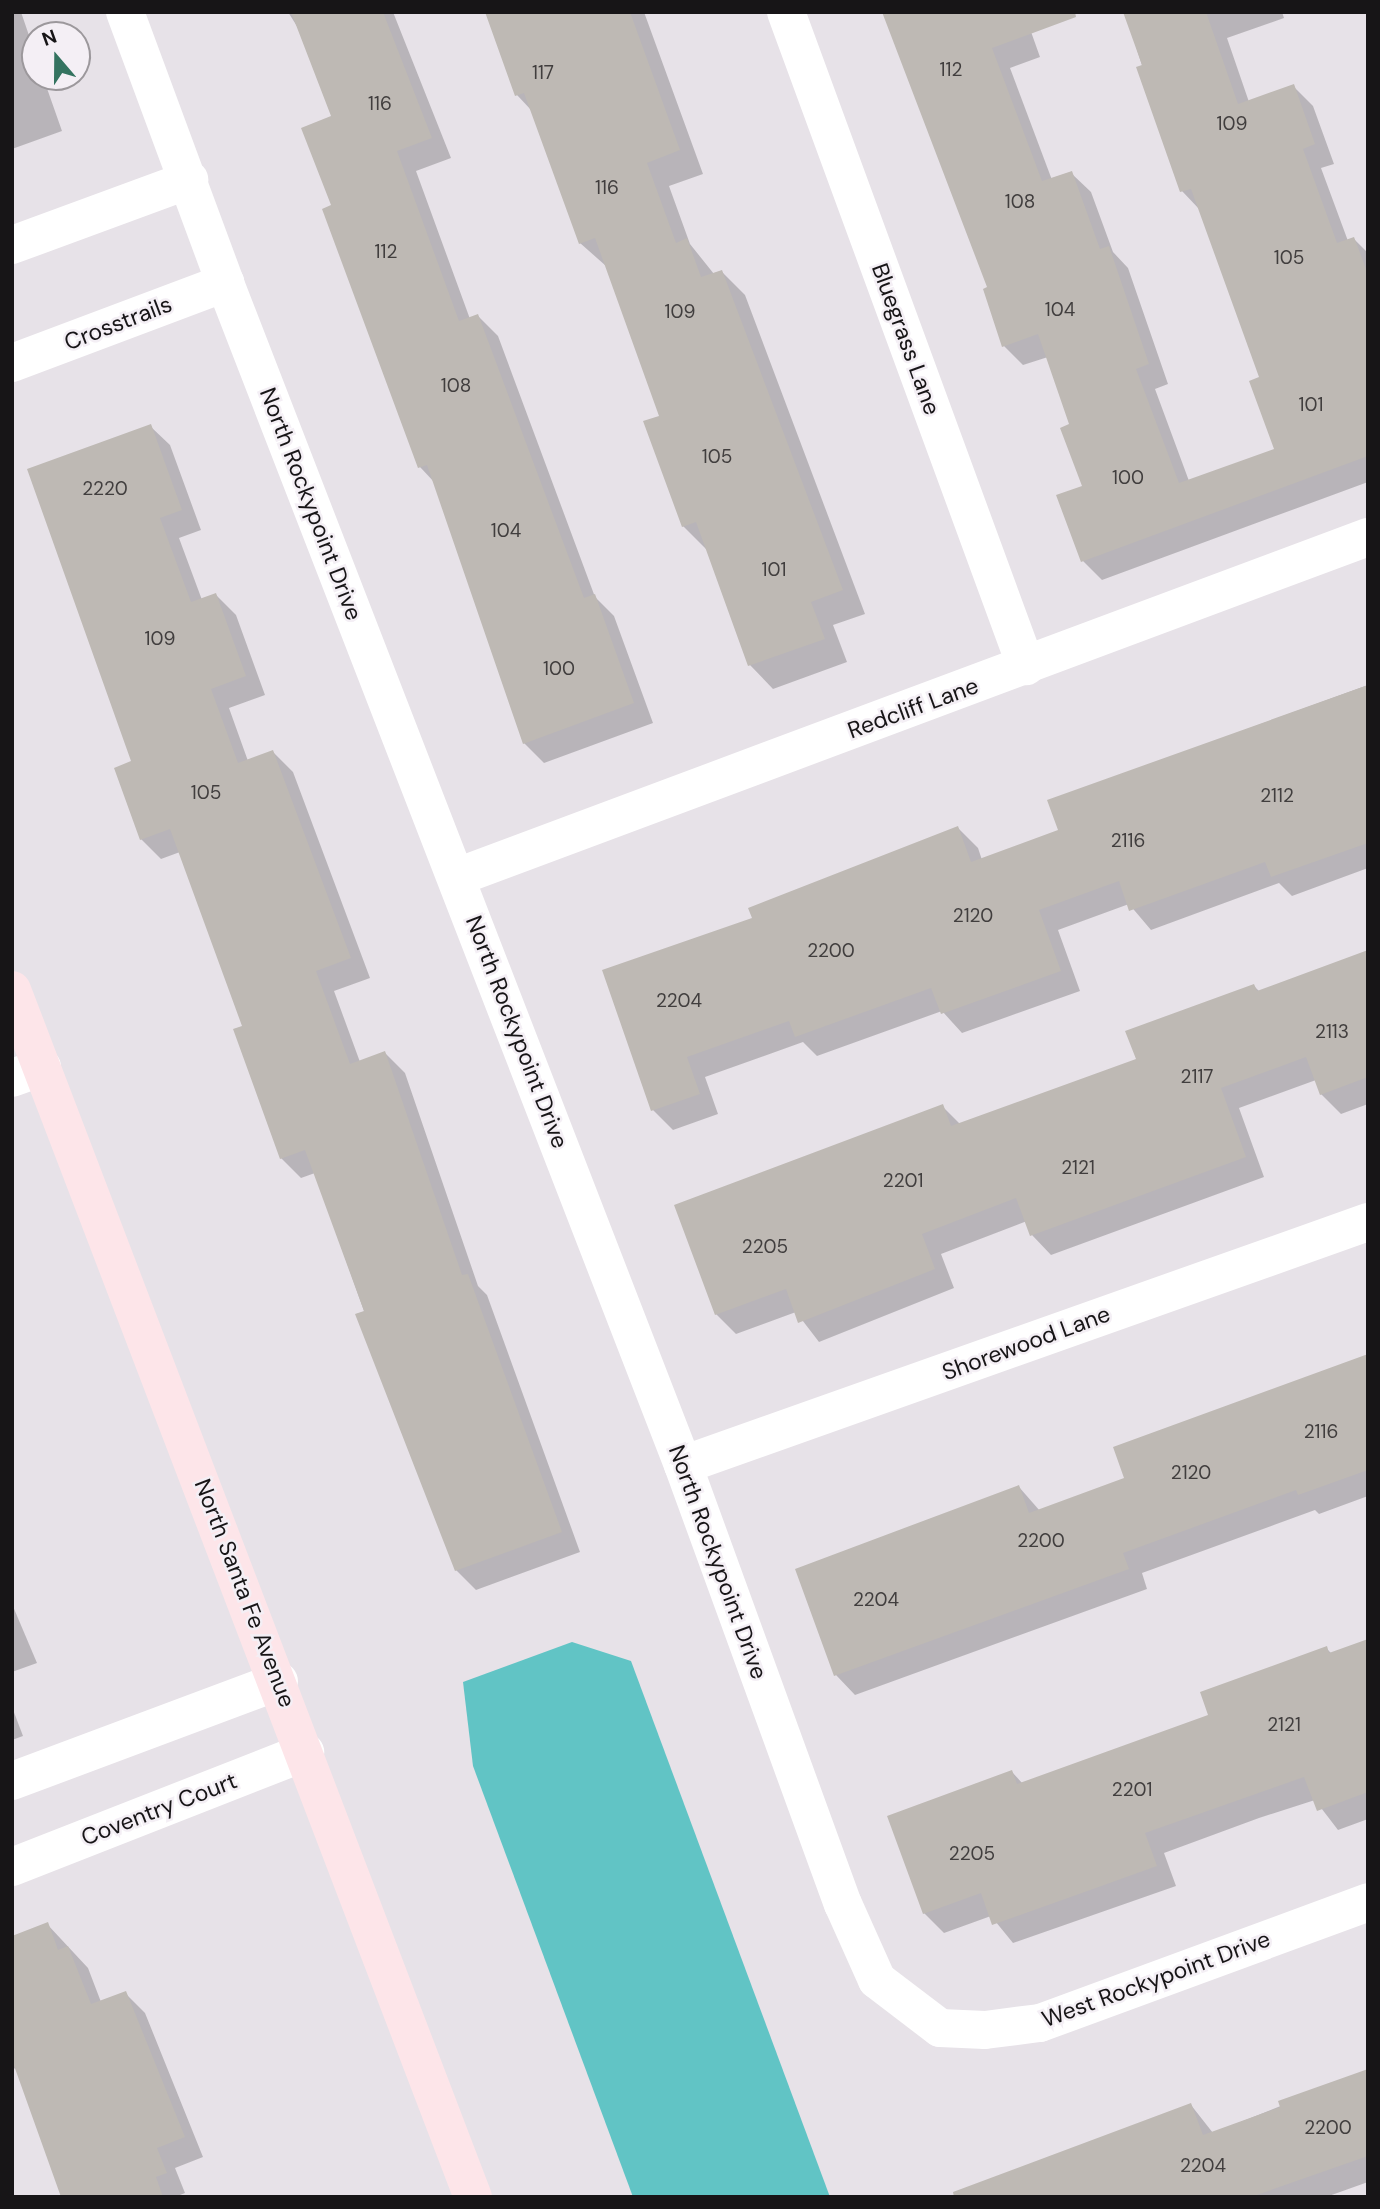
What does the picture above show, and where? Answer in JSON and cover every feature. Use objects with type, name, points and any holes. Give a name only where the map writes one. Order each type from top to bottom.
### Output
[{"type":"main road","name":"North Santa Fe Avenue","points":[[12,990],[27,1072],[279,1681],[473,2197]]},
{"type":"street","name":"North Rockypoint Drive","points":[[125,12],[225,283],[683,1465],[843,1904],[877,1980],[940,2028]]},
{"type":"street","name":"Bluegrass Lane","points":[[786,12],[1026,666]]},
{"type":"street","points":[[12,245],[189,180]]},
{"type":"street","name":"Crosstrails","points":[[12,363],[225,283]]},
{"type":"street","name":"Redcliff Lane","points":[[457,877],[1368,537]]},
{"type":"street","name":"Shorewood Lane","points":[[683,1465],[1368,1222]]},
{"type":"street","points":[[12,1781],[279,1681]]},
{"type":"street","name":"Coventry Court","points":[[12,1867],[306,1752]]},
{"type":"street","name":"West Rockypoint Drive","points":[[940,2028],[985,2030],[1040,2023],[1368,1902]]},
{"type":"water","points":[[572,1642],[631,1661],[830,2197],[633,2197],[473,1766],[463,1682]]},
{"type":"building","points":[[291,12],[383,12],[432,138],[397,151],[459,321],[478,314],[584,598],[595,594],[634,703],[523,744],[427,465],[418,468],[322,209],[331,205],[301,128],[331,116]]},
{"type":"building","points":[[485,12],[630,12],[680,150],[647,163],[676,243],[687,238],[701,277],[722,270],[843,590],[811,602],[825,639],[748,666],[696,522],[682,527],[643,421],[659,416],[595,238],[579,244],[524,93],[515,96]]},
{"type":"building","points":[[882,12],[1075,12],[1076,17],[992,48],[1042,181],[1072,171],[1100,249],[1109,246],[1149,364],[1136,369],[1179,483],[1274,449],[1249,381],[1259,377],[1191,189],[1180,192],[1136,67],[1142,65],[1123,12],[1206,12],[1238,104],[1294,84],[1315,144],[1303,149],[1337,243],[1354,237],[1368,274],[1368,456],[1081,562],[1056,495],[1082,486],[1060,428],[1069,424],[1038,334],[1002,347],[983,289],[987,287]]},
{"type":"building","points":[[151,424],[182,510],[160,518],[191,602],[216,593],[246,676],[211,689],[238,763],[273,750],[351,958],[316,971],[350,1064],[385,1051],[462,1275],[468,1274],[562,1532],[455,1571],[355,1314],[364,1311],[305,1150],[280,1159],[233,1029],[242,1026],[170,829],[140,840],[114,768],[131,761],[27,469]]},
{"type":"building","points":[[1368,685],[1368,843],[1271,877],[1265,862],[1129,911],[1119,881],[1039,910],[1061,971],[941,1014],[931,988],[795,1037],[789,1021],[687,1057],[700,1094],[651,1111],[602,970],[752,918],[748,908],[958,826],[971,862],[1058,830],[1047,800]]},
{"type":"building","points":[[1368,950],[1368,1077],[1320,1095],[1306,1057],[1221,1088],[1246,1157],[1030,1236],[1016,1198],[922,1234],[935,1269],[798,1323],[786,1289],[715,1315],[674,1205],[943,1104],[951,1126],[1136,1059],[1125,1031],[1254,984],[1257,991]]},
{"type":"building","points":[[1368,1354],[1368,1470],[1298,1495],[1296,1490],[1123,1553],[1129,1569],[834,1676],[795,1569],[1019,1485],[1029,1513],[1124,1478],[1113,1447]]},
{"type":"building","points":[[1368,1639],[1368,1792],[1317,1811],[1304,1777],[1145,1833],[1157,1866],[992,1925],[981,1893],[923,1914],[887,1816],[1012,1770],[1017,1784],[1208,1715],[1200,1692],[1327,1646],[1329,1653]]},
{"type":"building","points":[[48,1922],[58,1950],[68,1946],[91,2004],[126,1991],[185,2137],[157,2148],[167,2173],[156,2177],[163,2197],[61,2197],[12,2060],[12,1936]]},
{"type":"building","points":[[1368,2069],[1368,2156],[1251,2197],[954,2197],[953,2192],[1191,2103],[1203,2135],[1280,2107],[1278,2101]]}]
